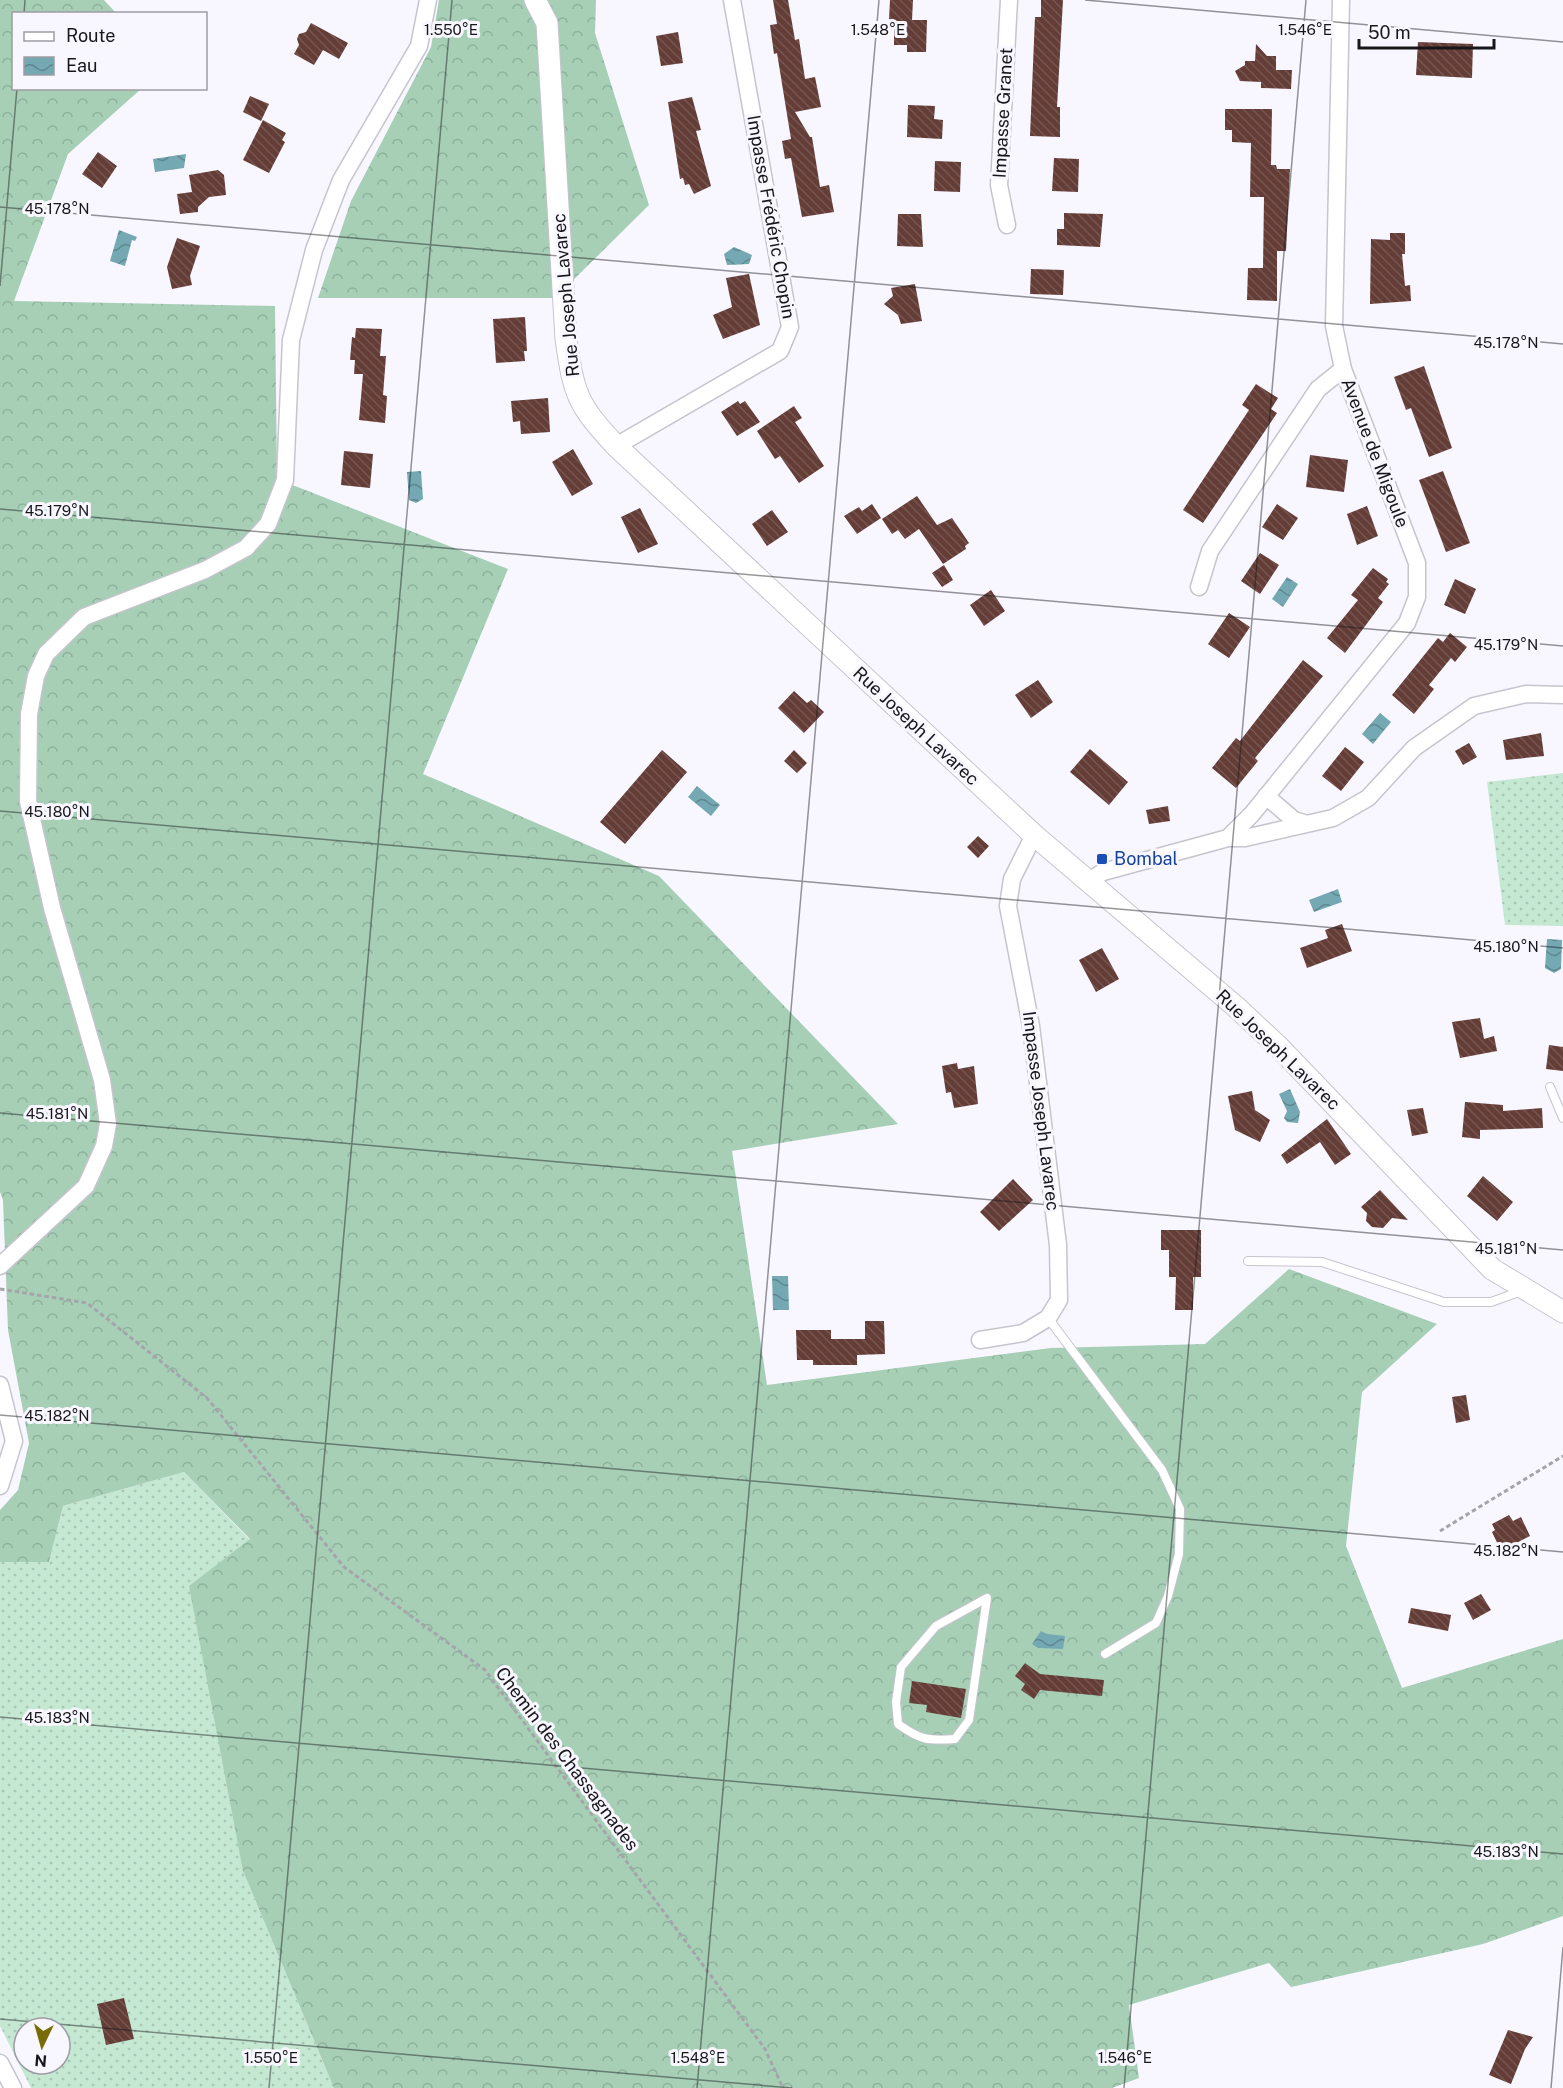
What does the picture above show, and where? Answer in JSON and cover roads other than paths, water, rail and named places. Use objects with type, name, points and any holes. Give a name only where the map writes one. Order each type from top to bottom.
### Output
[{"type":"street","points":[[0,1266],[86,1186],[104,1146],[108,1124],[102,1080],[52,908],[28,801],[29,714],[36,676],[46,654],[84,617],[205,570],[246,548],[268,524],[285,480],[291,340],[314,250],[341,180],[419,46],[428,0]]},
{"type":"street","name":"Rue Joseph Lavarec","points":[[535,0],[548,23],[566,339],[572,384],[585,413],[616,446],[1034,835],[1235,1006],[1287,1056],[1492,1269],[1563,1312]]},
{"type":"street","name":"Impasse Frédéric Chopin","points":[[616,446],[780,351],[790,327],[732,0]]},
{"type":"street","name":"Impasse Granet","points":[[1007,225],[999,186],[1009,0]]},
{"type":"street","name":"Avenue de Migoule","points":[[1228,838],[1266,796],[1407,623],[1417,597],[1417,564],[1343,369],[1334,326],[1341,0]]},
{"type":"street","points":[[1198,587],[1210,551],[1318,389],[1343,369]]},
{"type":"street","points":[[1087,882],[1103,872],[1228,838],[1245,838],[1333,818],[1368,798],[1414,748],[1474,706],[1526,694],[1563,695]]},
{"type":"street","points":[[1266,796],[1294,820],[1307,824]]},
{"type":"street","name":"Impasse Joseph Lavarec","points":[[1034,835],[1012,879],[1008,906],[1031,1026],[1058,1245],[1059,1300],[1048,1318]]},
{"type":"street","points":[[980,1340],[1023,1333],[1048,1318]]},
{"type":"street","points":[[0,1385],[14,1441],[0,1486]]},
{"type":"street","points":[[0,2063],[13,2088]]},
{"type":"lane","points":[[1550,1087],[1563,1118]]},
{"type":"lane","points":[[1248,1261],[1322,1262],[1444,1302],[1491,1302],[1516,1293],[1520,1286]]},
{"type":"lane","points":[[1048,1318],[1162,1470],[1180,1509],[1179,1554],[1167,1596],[1156,1623],[1105,1654]]},
{"type":"lane","points":[[987,1598],[969,1720],[955,1739],[916,1738],[898,1724],[896,1702],[901,1667],[936,1626],[987,1598]]},
{"type":"water","points":[[186,154],[184,168],[155,172],[153,159]]},
{"type":"water","points":[[119,230],[137,237],[135,241],[132,240],[125,266],[110,261]]},
{"type":"water","points":[[734,247],[752,255],[749,264],[727,265],[724,254]]},
{"type":"water","points":[[421,471],[423,499],[416,503],[409,500],[407,472]]},
{"type":"water","points":[[1287,577],[1298,584],[1283,607],[1272,599]]},
{"type":"water","points":[[1380,713],[1391,722],[1373,744],[1362,734]]},
{"type":"water","points":[[697,786],[720,805],[711,816],[688,797]]},
{"type":"water","points":[[1338,889],[1342,902],[1314,912],[1309,900]]},
{"type":"water","points":[[1547,939],[1562,940],[1561,969],[1554,973],[1545,968]]},
{"type":"water","points":[[1290,1089],[1300,1112],[1298,1123],[1287,1122],[1284,1118],[1287,1111],[1279,1094]]},
{"type":"water","points":[[772,1276],[788,1276],[789,1310],[773,1310]]},
{"type":"water","points":[[1041,1631],[1065,1636],[1063,1649],[1038,1648],[1032,1644]]},
{"type":"place","name":"Bombal","points":[[1102,859]]}]
